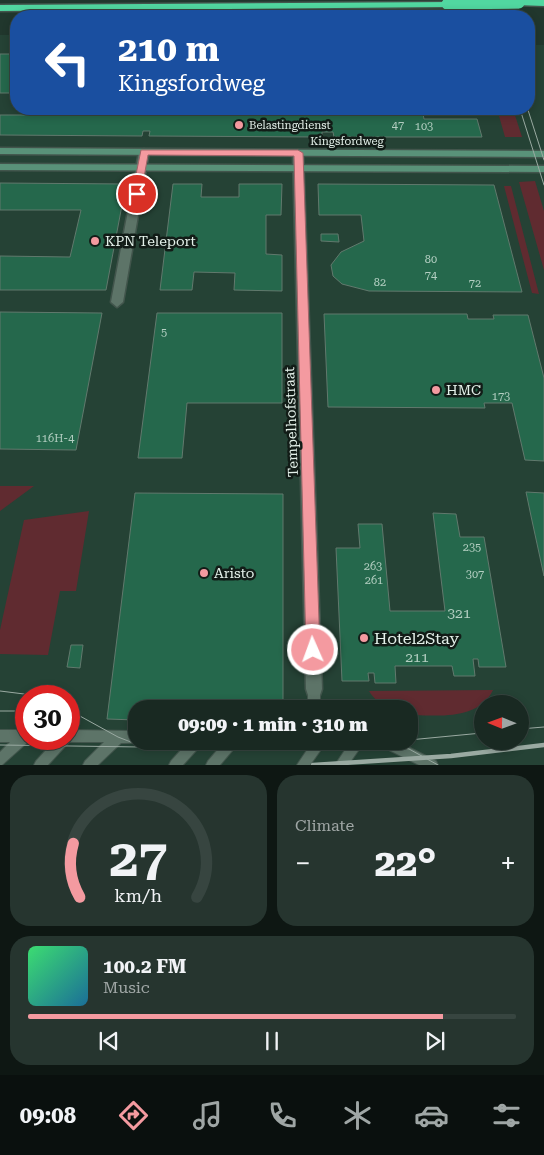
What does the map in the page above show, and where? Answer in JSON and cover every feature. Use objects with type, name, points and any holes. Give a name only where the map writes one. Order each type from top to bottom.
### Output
[{"type":"highway","points":[[2,8],[544,3]]},
{"type":"street","name":"Kingsfordweg","points":[[0,151],[544,154]]},
{"type":"street","points":[[117,302],[144,152]]},
{"type":"street","name":"Tempelhofstraat","points":[[298,153],[314,689]]},
{"type":"street","name":"Kingsfordweg","points":[[0,167],[544,169]]},
{"type":"lane","points":[[314,689],[314,700]]},
{"type":"lane","points":[[0,736],[15,736]]},
{"type":"lane","points":[[80,736],[128,738]]},
{"type":"lane","points":[[89,765],[118,737]]},
{"type":"lane","points":[[0,760],[15,746]]},
{"type":"lane","points":[[40,765],[54,750]]},
{"type":"lane","points":[[176,765],[189,750]]},
{"type":"lane","points":[[212,765],[225,750]]},
{"type":"lane","points":[[303,765],[315,750]]},
{"type":"lane","points":[[341,765],[352,750]]},
{"type":"lane","points":[[401,750],[432,765]]},
{"type":"shaded area","points":[[0,35],[10,35],[10,115],[535,115],[535,45],[544,45],[544,765],[0,765]]},
{"type":"shaded area","points":[[499,115],[515,115],[522,137],[505,137]]},
{"type":"shaded area","points":[[535,181],[544,211],[544,270],[519,182]]},
{"type":"shaded area","points":[[504,186],[511,186],[539,294],[532,293]]},
{"type":"shaded area","points":[[0,486],[34,486],[0,511]]},
{"type":"shaded area","points":[[89,511],[76,591],[60,591],[48,655],[0,654],[0,630],[24,520]]},
{"type":"shaded area","points":[[493,690],[490,695],[474,695],[474,708],[469,711],[437,716],[418,715],[418,700],[377,700],[369,691]]},
{"type":"building","points":[[0,54],[10,54],[10,93],[0,93]]},
{"type":"building","name":"Belastingdienst","points":[[0,115],[423,115],[424,119],[477,119],[482,137],[334,137],[333,132],[322,132],[322,137],[149,136],[150,131],[143,131],[142,136],[0,135]]},
{"type":"building","name":"KPN Teleport","points":[[0,183],[126,184],[106,290],[0,290],[0,256],[70,257],[81,210],[0,210]]},
{"type":"building","points":[[173,184],[202,184],[201,197],[239,197],[239,184],[282,184],[281,215],[266,215],[266,254],[282,255],[282,291],[234,290],[235,273],[194,272],[192,290],[160,290]]},
{"type":"building","points":[[318,184],[494,185],[522,292],[369,291],[342,284],[333,276],[331,265],[341,252],[364,241],[361,215],[319,215]]},
{"type":"building","points":[[321,234],[338,234],[339,242],[321,241]]},
{"type":"building","points":[[0,312],[102,313],[76,450],[0,449]]},
{"type":"building","points":[[157,313],[282,313],[282,403],[187,403],[182,458],[138,458]]},
{"type":"building","name":"HMC","points":[[324,314],[467,314],[468,319],[494,319],[493,315],[528,315],[544,378],[544,461],[525,460],[512,403],[484,403],[485,408],[328,407]]},
{"type":"building","points":[[526,492],[544,493],[544,576],[531,516]]},
{"type":"building","name":"Aristo","points":[[135,493],[283,494],[283,700],[128,700],[128,720],[107,719]]},
{"type":"building","points":[[433,513],[456,514],[460,537],[484,537],[506,667],[479,667],[478,659],[473,659],[475,676],[454,676],[452,666],[395,666],[396,683],[375,683],[374,673],[368,673],[369,681],[342,681],[336,548],[360,548],[358,524],[382,524],[390,611],[445,611]]},
{"type":"building","points":[[71,645],[83,645],[80,668],[67,667]]},
{"type":"tram line","points":[[483,0],[489,10]]},
{"type":"tram line","points":[[522,115],[544,185]]},
{"type":"tram line","points":[[530,115],[544,160]]},
{"type":"tram line","points":[[0,691],[15,693]]},
{"type":"tram line","points":[[0,711],[15,711]]},
{"type":"tram line","points":[[80,716],[128,741]]},
{"type":"tram line","points":[[529,728],[544,727]]},
{"type":"tram line","points":[[418,739],[474,734]]},
{"type":"tram line","points":[[0,745],[128,747]]},
{"type":"tram line","points":[[411,750],[438,765]]},
{"type":"railway","points":[[313,765],[451,756],[544,745]]},
{"type":"place","name":"Belastingdienst","points":[[239,125]]},
{"type":"place","name":"KPN Teleport","points":[[95,241]]},
{"type":"place","name":"HMC","points":[[436,390]]},
{"type":"place","name":"Aristo","points":[[204,573]]},
{"type":"place","name":"Hotel2Stay","points":[[364,638]]},
{"type":"route","points":[[137,194],[144,152],[298,153],[313,650]]}]
